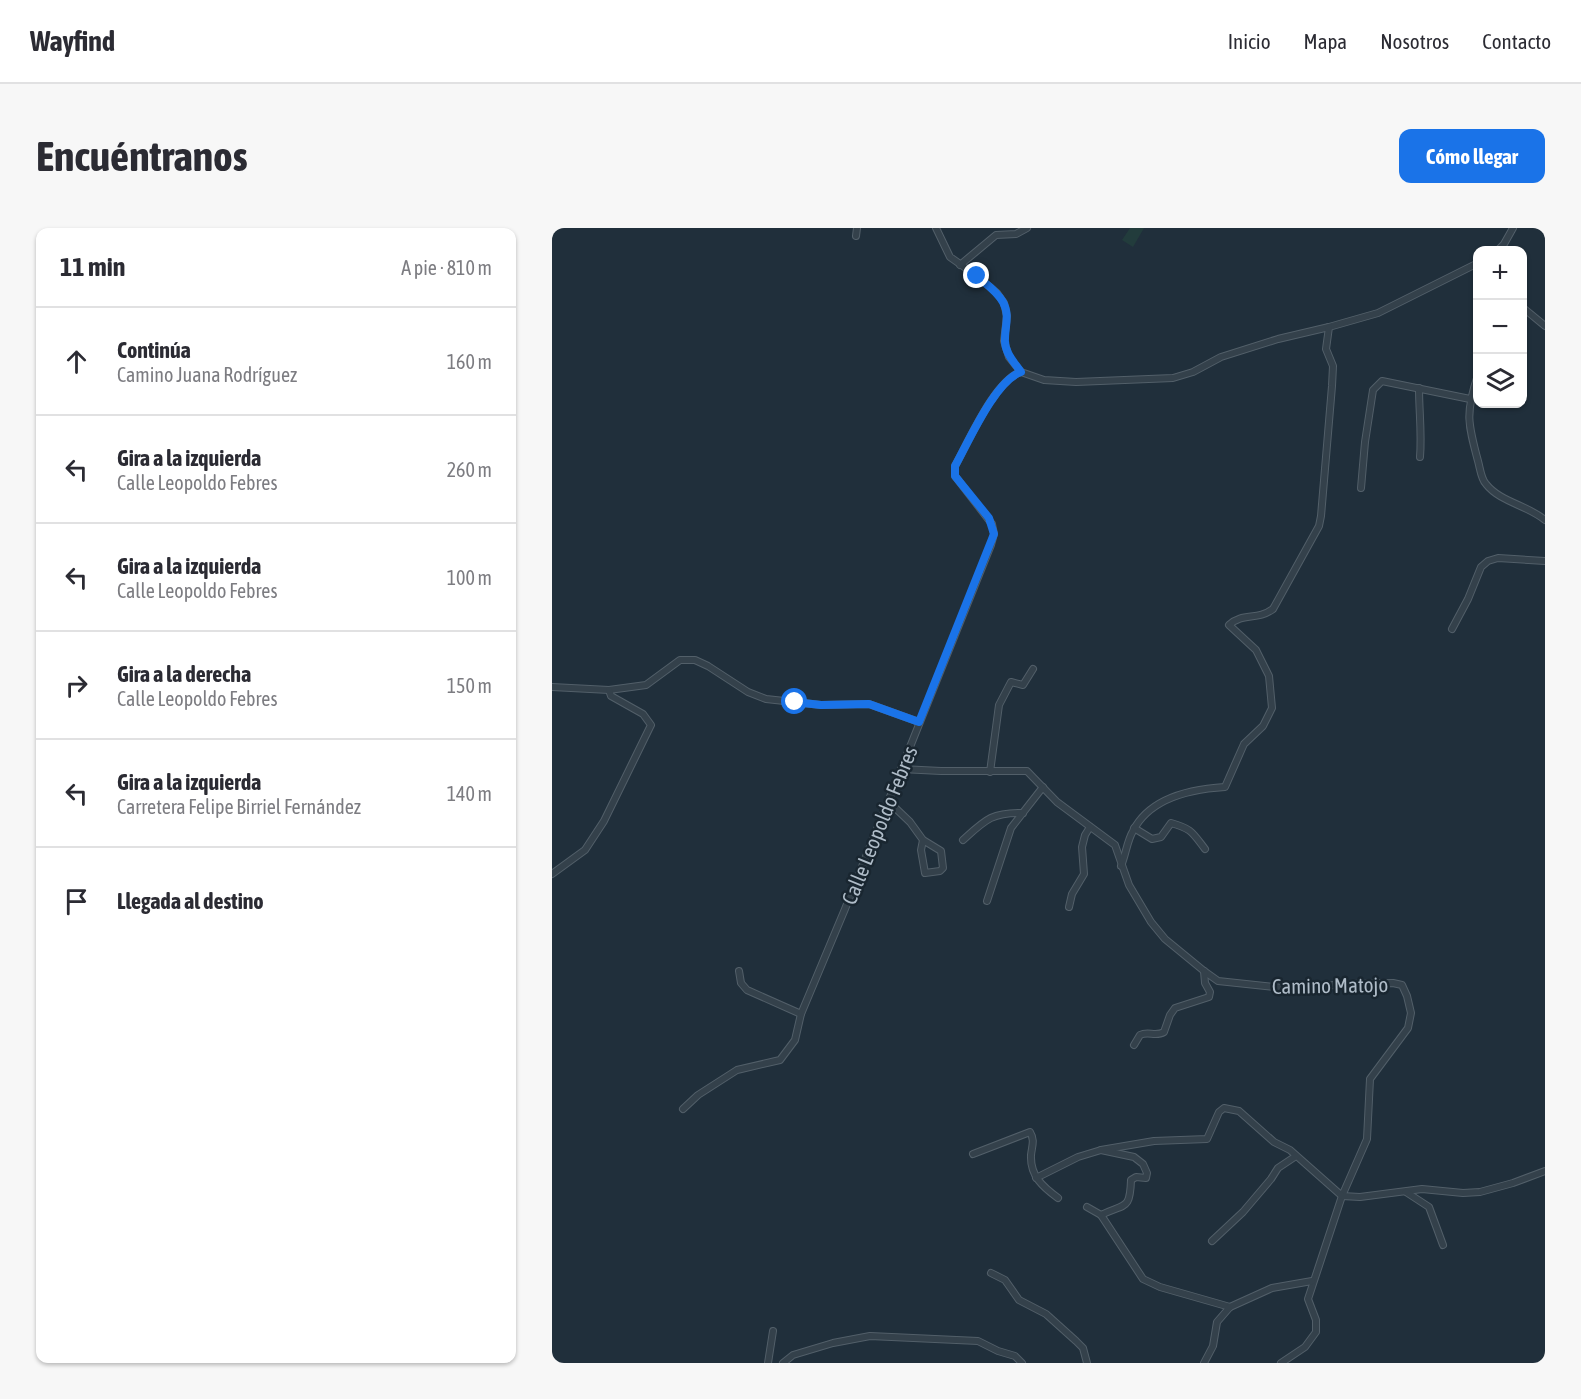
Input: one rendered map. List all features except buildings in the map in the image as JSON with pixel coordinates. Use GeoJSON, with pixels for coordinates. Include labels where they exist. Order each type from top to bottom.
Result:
{"type":"FeatureCollection","features":[{"type":"Feature","properties":{"kind":"street"},"geometry":{"type":"LineString","coordinates":[[856,236],[857,228]]}},
{"type":"Feature","properties":{"kind":"street"},"geometry":{"type":"LineString","coordinates":[[936,228],[950,257],[997,293],[1004,303],[1007,316],[1004,341],[1010,357],[1021,372],[1044,380],[1076,382],[1173,378],[1193,372],[1221,357],[1278,339],[1378,313],[1473,266]]}},
{"type":"Feature","properties":{"kind":"street"},"geometry":{"type":"LineString","coordinates":[[960,264],[996,235],[1016,234],[1027,228]]}},
{"type":"Feature","properties":{"kind":"street"},"geometry":{"type":"LineString","coordinates":[[1502,246],[1513,228]]}},
{"type":"Feature","properties":{"kind":"street"},"geometry":{"type":"LineString","coordinates":[[1527,312],[1545,326]]}},
{"type":"Feature","properties":{"kind":"street"},"geometry":{"type":"LineString","coordinates":[[1121,866],[1134,828],[1150,809],[1173,797],[1197,789],[1225,787],[1244,744],[1263,726],[1270,715],[1272,708],[1269,676],[1256,650],[1229,625],[1236,619],[1265,616],[1273,609],[1319,526],[1323,504],[1332,386],[1332,366],[1326,349],[1329,327]]}},
{"type":"Feature","properties":{"kind":"street","name":"Calle Leopoldo Febres"},"geometry":{"type":"LineString","coordinates":[[683,1109],[698,1095],[737,1070],[780,1060],[795,1040],[801,1014],[994,534],[989,518],[955,476],[955,466],[999,388],[1013,375],[1021,372]]}},
{"type":"Feature","properties":{"kind":"street"},"geometry":{"type":"LineString","coordinates":[[1361,488],[1373,390],[1382,381],[1470,399]]}},
{"type":"Feature","properties":{"kind":"street"},"geometry":{"type":"LineString","coordinates":[[1419,388],[1422,435],[1420,457]]}},
{"type":"Feature","properties":{"kind":"street"},"geometry":{"type":"LineString","coordinates":[[1473,390],[1470,399],[1469,427],[1485,483],[1507,500],[1533,510],[1545,520]]}},
{"type":"Feature","properties":{"kind":"street"},"geometry":{"type":"LineString","coordinates":[[1452,629],[1481,567],[1488,561],[1498,558],[1545,561]]}},
{"type":"Feature","properties":{"kind":"street"},"geometry":{"type":"LineString","coordinates":[[552,687],[609,690],[646,685],[680,660],[695,660],[748,692],[766,699],[821,705],[869,704],[919,722]]}},
{"type":"Feature","properties":{"kind":"street"},"geometry":{"type":"LineString","coordinates":[[990,772],[999,705],[1011,682],[1023,685],[1033,669]]}},
{"type":"Feature","properties":{"kind":"street"},"geometry":{"type":"LineString","coordinates":[[552,874],[585,850],[604,821],[651,725],[643,714],[611,696],[609,690]]}},
{"type":"Feature","properties":{"kind":"street","name":"Camino Matojo"},"geometry":{"type":"LineString","coordinates":[[901,769],[1027,771],[1057,802],[1115,845],[1129,885],[1151,922],[1165,939],[1218,981],[1292,989],[1345,984],[1393,983],[1402,985],[1411,1013],[1408,1028],[1370,1079],[1367,1140],[1342,1196],[1312,1281],[1308,1299],[1316,1320],[1316,1332],[1305,1347],[1281,1363]]}},
{"type":"Feature","properties":{"kind":"street"},"geometry":{"type":"LineString","coordinates":[[987,901],[1011,828],[1042,787]]}},
{"type":"Feature","properties":{"kind":"street"},"geometry":{"type":"LineString","coordinates":[[888,801],[910,822],[923,840],[941,851],[943,868],[940,871],[926,873],[921,850],[923,840]]}},
{"type":"Feature","properties":{"kind":"street"},"geometry":{"type":"LineString","coordinates":[[963,840],[992,816],[1000,813],[1023,813]]}},
{"type":"Feature","properties":{"kind":"street"},"geometry":{"type":"LineString","coordinates":[[1134,828],[1152,839],[1161,837],[1171,823],[1191,829],[1205,849]]}},
{"type":"Feature","properties":{"kind":"street"},"geometry":{"type":"LineString","coordinates":[[1069,907],[1072,894],[1084,874],[1082,847],[1090,827]]}},
{"type":"Feature","properties":{"kind":"street"},"geometry":{"type":"LineString","coordinates":[[739,971],[741,983],[747,990],[801,1014]]}},
{"type":"Feature","properties":{"kind":"street"},"geometry":{"type":"LineString","coordinates":[[1134,1045],[1144,1033],[1159,1035],[1164,1032],[1175,1008],[1209,997],[1210,992],[1205,983],[1204,971]]}},
{"type":"Feature","properties":{"kind":"street"},"geometry":{"type":"LineString","coordinates":[[1036,1178],[1078,1157],[1101,1150],[1154,1141],[1207,1139],[1219,1112],[1224,1108],[1239,1111],[1342,1196],[1360,1197],[1422,1189],[1462,1193],[1480,1192],[1513,1183],[1545,1170]]}},
{"type":"Feature","properties":{"kind":"street"},"geometry":{"type":"LineString","coordinates":[[972,1154],[1030,1132],[1034,1138],[1031,1167],[1036,1178],[1046,1190],[1058,1198]]}},
{"type":"Feature","properties":{"kind":"street"},"geometry":{"type":"LineString","coordinates":[[1101,1150],[1134,1157],[1143,1164],[1147,1173],[1146,1178],[1136,1177],[1131,1180],[1131,1198],[1126,1205],[1101,1215]]}},
{"type":"Feature","properties":{"kind":"street"},"geometry":{"type":"LineString","coordinates":[[1212,1241],[1243,1212],[1278,1168],[1296,1156]]}},
{"type":"Feature","properties":{"kind":"street"},"geometry":{"type":"LineString","coordinates":[[1406,1191],[1430,1207],[1443,1245]]}},
{"type":"Feature","properties":{"kind":"street"},"geometry":{"type":"LineString","coordinates":[[1087,1207],[1101,1215],[1143,1279],[1160,1287],[1230,1307]]}},
{"type":"Feature","properties":{"kind":"street"},"geometry":{"type":"LineString","coordinates":[[992,1273],[1005,1280],[1019,1300],[1046,1314],[1076,1341],[1083,1348],[1087,1363]]}},
{"type":"Feature","properties":{"kind":"street"},"geometry":{"type":"LineString","coordinates":[[1204,1363],[1213,1346],[1217,1322],[1230,1307],[1272,1288],[1312,1281]]}},
{"type":"Feature","properties":{"kind":"street"},"geometry":{"type":"LineString","coordinates":[[768,1363],[773,1331]]}},
{"type":"Feature","properties":{"kind":"street"},"geometry":{"type":"LineString","coordinates":[[783,1363],[793,1355],[833,1343],[870,1336],[978,1341],[1015,1356],[1022,1363]]}},
{"type":"Feature","properties":{"kind":"green space"},"geometry":{"type":"Polygon","coordinates":[[[1130,228],[1144,228],[1133,247],[1122,240],[1130,228]]]}},
{"type":"Feature","properties":{"kind":"route"},"geometry":{"type":"LineString","coordinates":[[795,702],[821,705],[869,704],[919,722],[994,534],[989,518],[955,476],[955,466],[999,388],[1013,375],[1021,372],[1010,357],[1004,341],[1007,316],[1004,303],[997,293],[977,276]]}}]}
